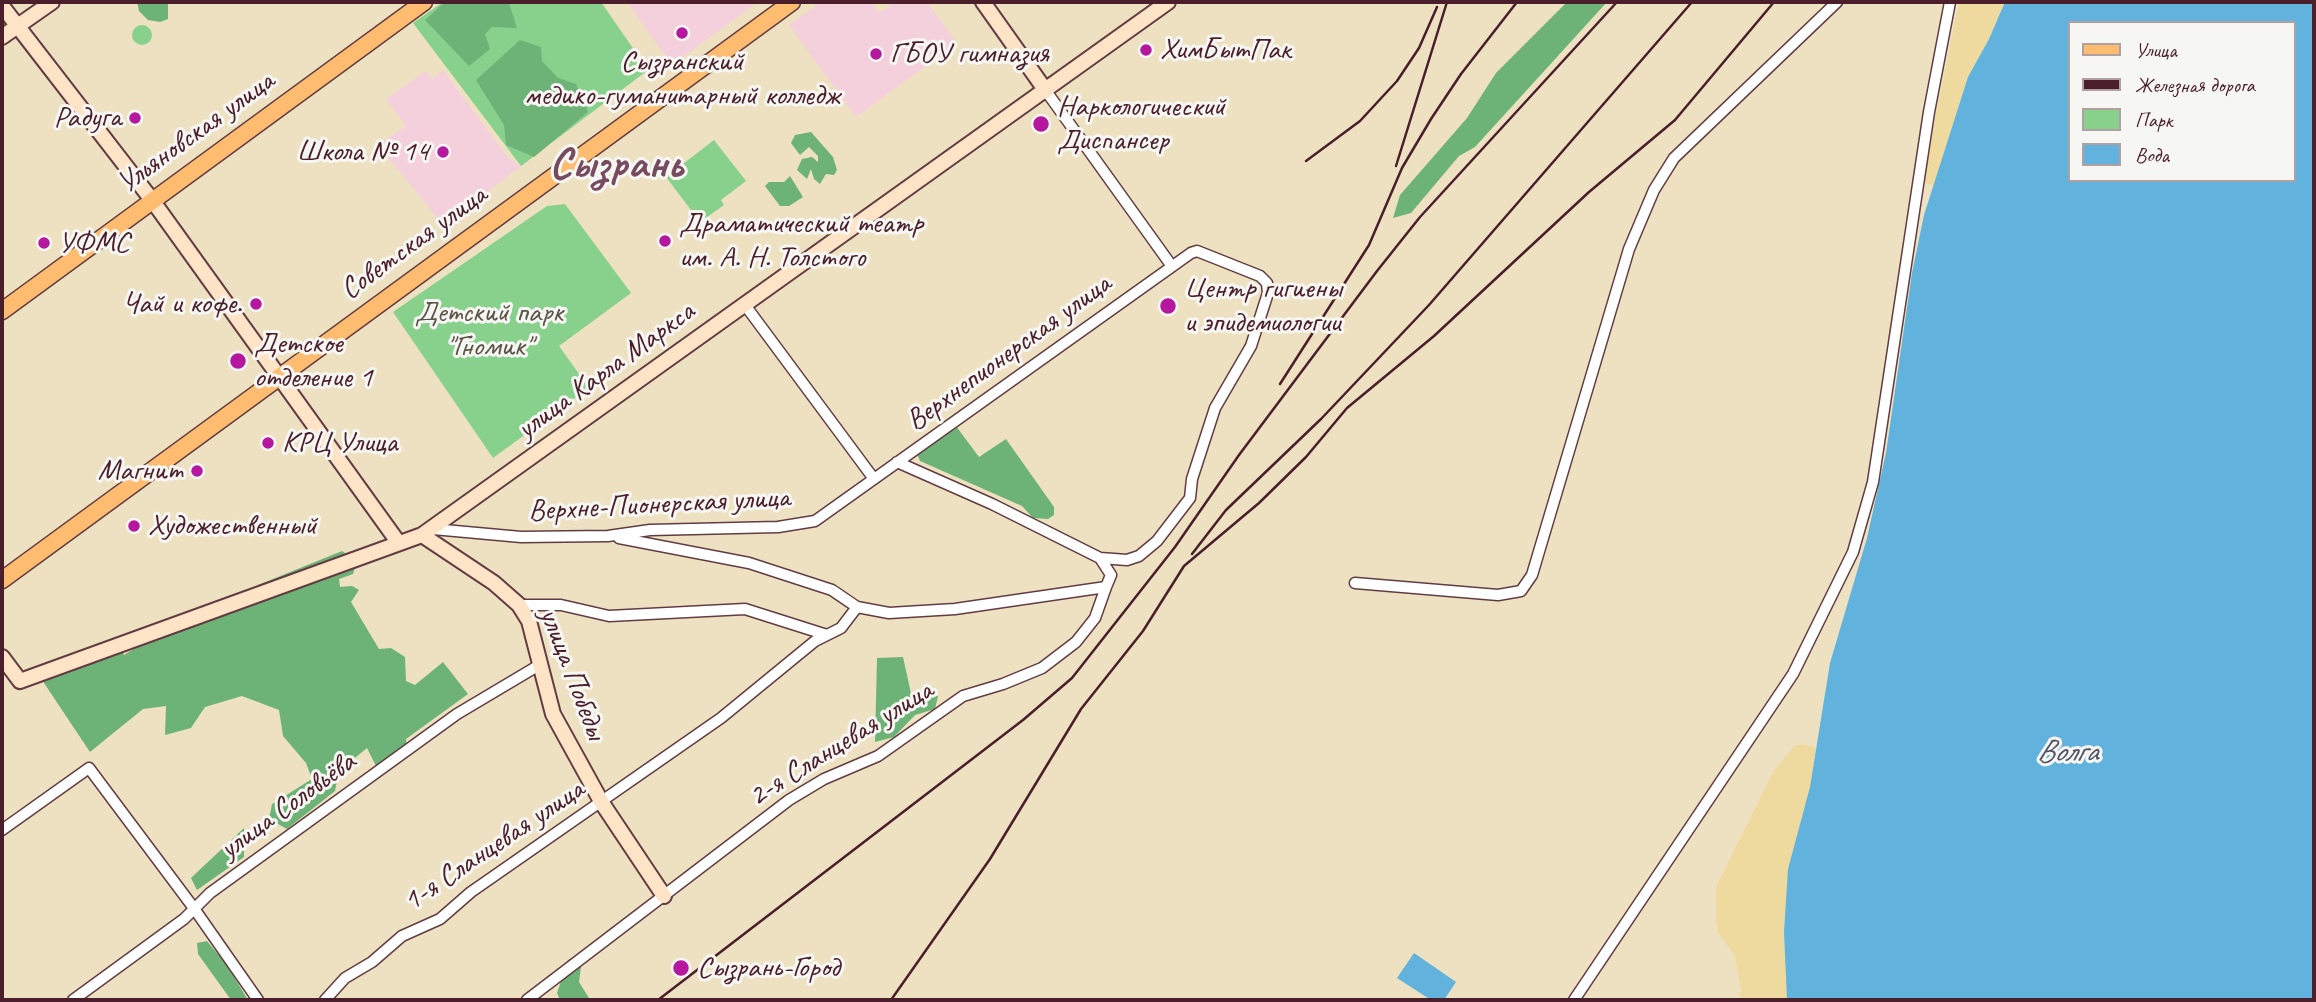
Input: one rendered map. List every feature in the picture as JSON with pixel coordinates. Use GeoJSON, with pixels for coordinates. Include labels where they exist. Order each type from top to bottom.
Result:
{"type":"FeatureCollection","features":[{"type":"Feature","properties":{"kind":"main road","name":"Ульяновская улица"},"geometry":{"type":"LineString","coordinates":[[2,311],[424,2]]}},
{"type":"Feature","properties":{"kind":"main road","name":"Советская улица"},"geometry":{"type":"LineString","coordinates":[[2,580],[792,2]]}},
{"type":"Feature","properties":{"kind":"street"},"geometry":{"type":"LineString","coordinates":[[2,37],[52,2]]}},
{"type":"Feature","properties":{"kind":"street"},"geometry":{"type":"LineString","coordinates":[[983,2],[1171,265]]}},
{"type":"Feature","properties":{"kind":"street","name":"улица Карла Маркса"},"geometry":{"type":"LineString","coordinates":[[2,657],[20,681],[427,532],[867,214],[1046,91],[1168,2]]}},
{"type":"Feature","properties":{"kind":"street"},"geometry":{"type":"LineString","coordinates":[[1355,583],[1498,595],[1521,591],[1532,575],[1629,249],[1654,190],[1674,158],[1837,2]]}},
{"type":"Feature","properties":{"kind":"street"},"geometry":{"type":"LineString","coordinates":[[1574,1000],[1793,674],[1853,552],[1873,482],[1929,112],[1950,2]]}},
{"type":"Feature","properties":{"kind":"street"},"geometry":{"type":"LineString","coordinates":[[2,6],[152,200],[398,542]]}},
{"type":"Feature","properties":{"kind":"street","name":"Верхнепионерская улица"},"geometry":{"type":"LineString","coordinates":[[874,479],[1021,376],[1171,265],[1197,251],[1260,276],[1267,283],[1268,293],[1251,346],[1215,408],[1192,479],[1190,498],[1157,541],[1139,556],[1127,560],[1100,558]]}},
{"type":"Feature","properties":{"kind":"street"},"geometry":{"type":"LineString","coordinates":[[745,304],[874,479]]}},
{"type":"Feature","properties":{"kind":"street"},"geometry":{"type":"LineString","coordinates":[[897,462],[992,504],[1100,558]]}},
{"type":"Feature","properties":{"kind":"street","name":"Верхне-Пионерская улица"},"geometry":{"type":"LineString","coordinates":[[427,532],[521,537],[608,536],[650,530],[779,527],[815,521],[874,479]]}},
{"type":"Feature","properties":{"kind":"street","name":"улица Победы"},"geometry":{"type":"LineString","coordinates":[[427,532],[519,605],[529,621],[553,714],[603,803],[664,896]]}},
{"type":"Feature","properties":{"kind":"street"},"geometry":{"type":"LineString","coordinates":[[608,536],[749,563],[832,590],[857,607],[890,613],[942,610],[1106,587]]}},
{"type":"Feature","properties":{"kind":"street","name":"2-я Сланцевая улица"},"geometry":{"type":"LineString","coordinates":[[527,1000],[801,793],[824,779],[878,756],[963,696],[1042,668],[1076,642],[1095,618],[1111,575],[1100,558]]}},
{"type":"Feature","properties":{"kind":"street"},"geometry":{"type":"LineString","coordinates":[[519,605],[561,605],[609,615],[745,609],[827,635]]}},
{"type":"Feature","properties":{"kind":"street","name":"1-я Сланцевая улица"},"geometry":{"type":"LineString","coordinates":[[326,1000],[345,978],[372,962],[402,936],[440,919],[471,892],[603,803],[827,635],[841,628],[857,607]]}},
{"type":"Feature","properties":{"kind":"street","name":"улица Соловьёва"},"geometry":{"type":"LineString","coordinates":[[73,1000],[184,919],[193,907],[457,714],[541,664]]}},
{"type":"Feature","properties":{"kind":"street"},"geometry":{"type":"LineString","coordinates":[[2,830],[89,768],[193,907],[258,1000]]}},
{"type":"Feature","properties":{"kind":"shaded area","name":"Сызранский медико-гуманитарный колледж"},"geometry":{"type":"Polygon","coordinates":[[[627,2],[758,2],[672,65],[627,2]]]}},
{"type":"Feature","properties":{"kind":"shaded area","name":"ГБОУ гимназия"},"geometry":{"type":"Polygon","coordinates":[[[821,2],[871,2],[879,13],[895,2],[927,2],[957,43],[856,117],[789,25],[821,2]]]}},
{"type":"Feature","properties":{"kind":"shaded area","name":"Школа № 14"},"geometry":{"type":"Polygon","coordinates":[[[443,70],[508,158],[521,166],[444,226],[378,145],[406,126],[386,99],[426,71],[432,79],[443,70]]]}},
{"type":"Feature","properties":{"kind":"green space"},"geometry":{"type":"Polygon","coordinates":[[[137,2],[168,2],[168,19],[160,22],[148,20],[139,11],[137,2]]]}},
{"type":"Feature","properties":{"kind":"green space"},"geometry":{"type":"Polygon","coordinates":[[[443,2],[601,2],[648,70],[521,166],[413,23],[443,2]]]}},
{"type":"Feature","properties":{"kind":"green space"},"geometry":{"type":"Polygon","coordinates":[[[445,2],[509,3],[517,28],[492,27],[485,34],[490,49],[469,66],[425,20],[445,2]]]}},
{"type":"Feature","properties":{"kind":"green space"},"geometry":{"type":"Polygon","coordinates":[[[1567,2],[1607,2],[1475,147],[1459,156],[1411,213],[1393,218],[1400,195],[1467,118],[1496,73],[1567,2]]]}},
{"type":"Feature","properties":{"kind":"green space"},"geometry":{"type":"Polygon","coordinates":[[[142,25],[149,28],[152,35],[149,42],[142,45],[135,42],[132,35],[135,28],[142,25]]]}},
{"type":"Feature","properties":{"kind":"green space"},"geometry":{"type":"Polygon","coordinates":[[[520,40],[541,47],[542,61],[558,78],[576,84],[588,112],[534,157],[506,145],[504,125],[476,80],[520,40]]]}},
{"type":"Feature","properties":{"kind":"green space"},"geometry":{"type":"Polygon","coordinates":[[[811,132],[833,157],[837,170],[834,175],[826,174],[820,184],[814,179],[811,169],[807,179],[797,170],[802,159],[812,157],[818,162],[818,156],[809,147],[800,155],[791,143],[795,135],[811,132]]]}},
{"type":"Feature","properties":{"kind":"green space"},"geometry":{"type":"Polygon","coordinates":[[[714,140],[746,181],[721,200],[724,205],[700,222],[666,177],[714,140]]]}},
{"type":"Feature","properties":{"kind":"green space"},"geometry":{"type":"Polygon","coordinates":[[[790,176],[803,197],[789,206],[780,206],[765,186],[769,182],[784,182],[790,176]]]}},
{"type":"Feature","properties":{"kind":"green space","name":"Детский парк \"Гномик\""},"geometry":{"type":"Polygon","coordinates":[[[565,204],[631,293],[559,346],[589,388],[493,458],[393,312],[547,206],[565,204]]]}},
{"type":"Feature","properties":{"kind":"green space"},"geometry":{"type":"Polygon","coordinates":[[[956,426],[979,457],[1006,439],[1054,507],[1054,515],[1048,519],[1033,518],[1022,506],[920,461],[917,454],[956,426]]]}},
{"type":"Feature","properties":{"kind":"green space"},"geometry":{"type":"Polygon","coordinates":[[[342,551],[357,562],[353,574],[339,579],[340,587],[352,586],[359,590],[351,602],[379,649],[391,648],[405,657],[406,681],[415,685],[443,662],[468,694],[406,739],[407,750],[377,768],[367,748],[339,771],[335,791],[287,829],[269,819],[272,804],[312,779],[306,763],[283,736],[279,710],[242,696],[205,707],[191,728],[165,735],[166,706],[143,709],[90,752],[44,683],[44,673],[120,644],[124,655],[137,647],[135,635],[181,614],[193,617],[256,590],[258,585],[342,551]]]}},
{"type":"Feature","properties":{"kind":"green space"},"geometry":{"type":"Polygon","coordinates":[[[903,657],[912,698],[938,696],[935,709],[915,715],[894,737],[875,742],[877,658],[903,657]]]}},
{"type":"Feature","properties":{"kind":"green space"},"geometry":{"type":"Polygon","coordinates":[[[244,828],[244,857],[197,890],[191,878],[244,828]]]}},
{"type":"Feature","properties":{"kind":"green space"},"geometry":{"type":"Polygon","coordinates":[[[207,941],[227,965],[248,1000],[231,1000],[198,954],[197,943],[207,941]]]}},
{"type":"Feature","properties":{"kind":"green space"},"geometry":{"type":"Polygon","coordinates":[[[583,952],[579,982],[589,998],[560,1000],[557,993],[568,960],[583,952]]]}},
{"type":"Feature","properties":{"kind":"sand"},"geometry":{"type":"Polygon","coordinates":[[[1959,2],[2005,2],[1968,77],[1934,185],[1927,184],[1923,179],[1959,2]]]}},
{"type":"Feature","properties":{"kind":"sand"},"geometry":{"type":"Polygon","coordinates":[[[1803,744],[1816,748],[1810,787],[1788,869],[1787,1000],[1739,1000],[1741,990],[1735,956],[1719,934],[1716,922],[1716,887],[1774,770],[1795,746],[1803,744]]]}},
{"type":"Feature","properties":{"kind":"water","name":"Волга"},"geometry":{"type":"Polygon","coordinates":[[[2005,2],[2314,2],[2314,1000],[1787,1000],[1784,932],[1788,869],[1810,787],[1830,663],[1867,538],[1886,453],[1912,273],[1924,215],[1968,77],[2005,2]]]}},
{"type":"Feature","properties":{"kind":"water"},"geometry":{"type":"Polygon","coordinates":[[[1414,953],[1456,982],[1444,1000],[1431,1000],[1397,978],[1414,953]]]}},
{"type":"Feature","properties":{"kind":"railway"},"geometry":{"type":"LineString","coordinates":[[1396,166],[1447,2]]}},
{"type":"Feature","properties":{"kind":"railway"},"geometry":{"type":"LineString","coordinates":[[1280,384],[1369,245],[1402,168],[1431,119],[1461,74],[1517,2]]}},
{"type":"Feature","properties":{"kind":"railway"},"geometry":{"type":"LineString","coordinates":[[658,1000],[1023,720],[1072,678],[1175,547],[1239,455],[1420,217],[1617,2]]}},
{"type":"Feature","properties":{"kind":"railway"},"geometry":{"type":"LineString","coordinates":[[1192,554],[1226,510],[1321,419],[1429,305],[1692,2]]}},
{"type":"Feature","properties":{"kind":"railway"},"geometry":{"type":"LineString","coordinates":[[891,1000],[990,859],[1081,709],[1143,631],[1184,566],[1259,503],[1306,457],[1347,408],[1434,336],[1589,192],[1675,120],[1774,2]]}},
{"type":"Feature","properties":{"kind":"railway"},"geometry":{"type":"LineString","coordinates":[[1306,161],[1360,121],[1397,81],[1419,48],[1437,7]]}},
{"type":"Feature","properties":{"kind":"place","name":"Сызранский медико-гуманитарный колледж"},"geometry":{"type":"Point","coordinates":[682,33]}},
{"type":"Feature","properties":{"kind":"place","name":"ХимБытПак"},"geometry":{"type":"Point","coordinates":[1146,50]}},
{"type":"Feature","properties":{"kind":"place","name":"ГБОУ гимназия"},"geometry":{"type":"Point","coordinates":[876,54]}},
{"type":"Feature","properties":{"kind":"place","name":"Радуга"},"geometry":{"type":"Point","coordinates":[135,118]}},
{"type":"Feature","properties":{"kind":"place","name":"Наркологический Диспансер"},"geometry":{"type":"Point","coordinates":[1041,124]}},
{"type":"Feature","properties":{"kind":"place","name":"Школа № 14"},"geometry":{"type":"Point","coordinates":[443,152]}},
{"type":"Feature","properties":{"kind":"place","name":"Драматический театр им. А. Н. Толстого"},"geometry":{"type":"Point","coordinates":[665,241]}},
{"type":"Feature","properties":{"kind":"place","name":"УФМС"},"geometry":{"type":"Point","coordinates":[44,243]}},
{"type":"Feature","properties":{"kind":"place","name":"Чай и кофе."},"geometry":{"type":"Point","coordinates":[256,304]}},
{"type":"Feature","properties":{"kind":"place","name":"Центр гигиены и эпидемиологии"},"geometry":{"type":"Point","coordinates":[1168,306]}},
{"type":"Feature","properties":{"kind":"place","name":"Детское отделение 1"},"geometry":{"type":"Point","coordinates":[238,361]}},
{"type":"Feature","properties":{"kind":"place","name":"КРЦ Улица"},"geometry":{"type":"Point","coordinates":[268,443]}},
{"type":"Feature","properties":{"kind":"place","name":"Магнит"},"geometry":{"type":"Point","coordinates":[197,471]}},
{"type":"Feature","properties":{"kind":"place","name":"Художественный"},"geometry":{"type":"Point","coordinates":[134,526]}},
{"type":"Feature","properties":{"kind":"place","name":"Сызрань-Город"},"geometry":{"type":"Point","coordinates":[681,968]}},
{"type":"Feature","properties":{"kind":"district","name":"Сызрань"},"geometry":{"type":"Point","coordinates":[616,165]}}]}
